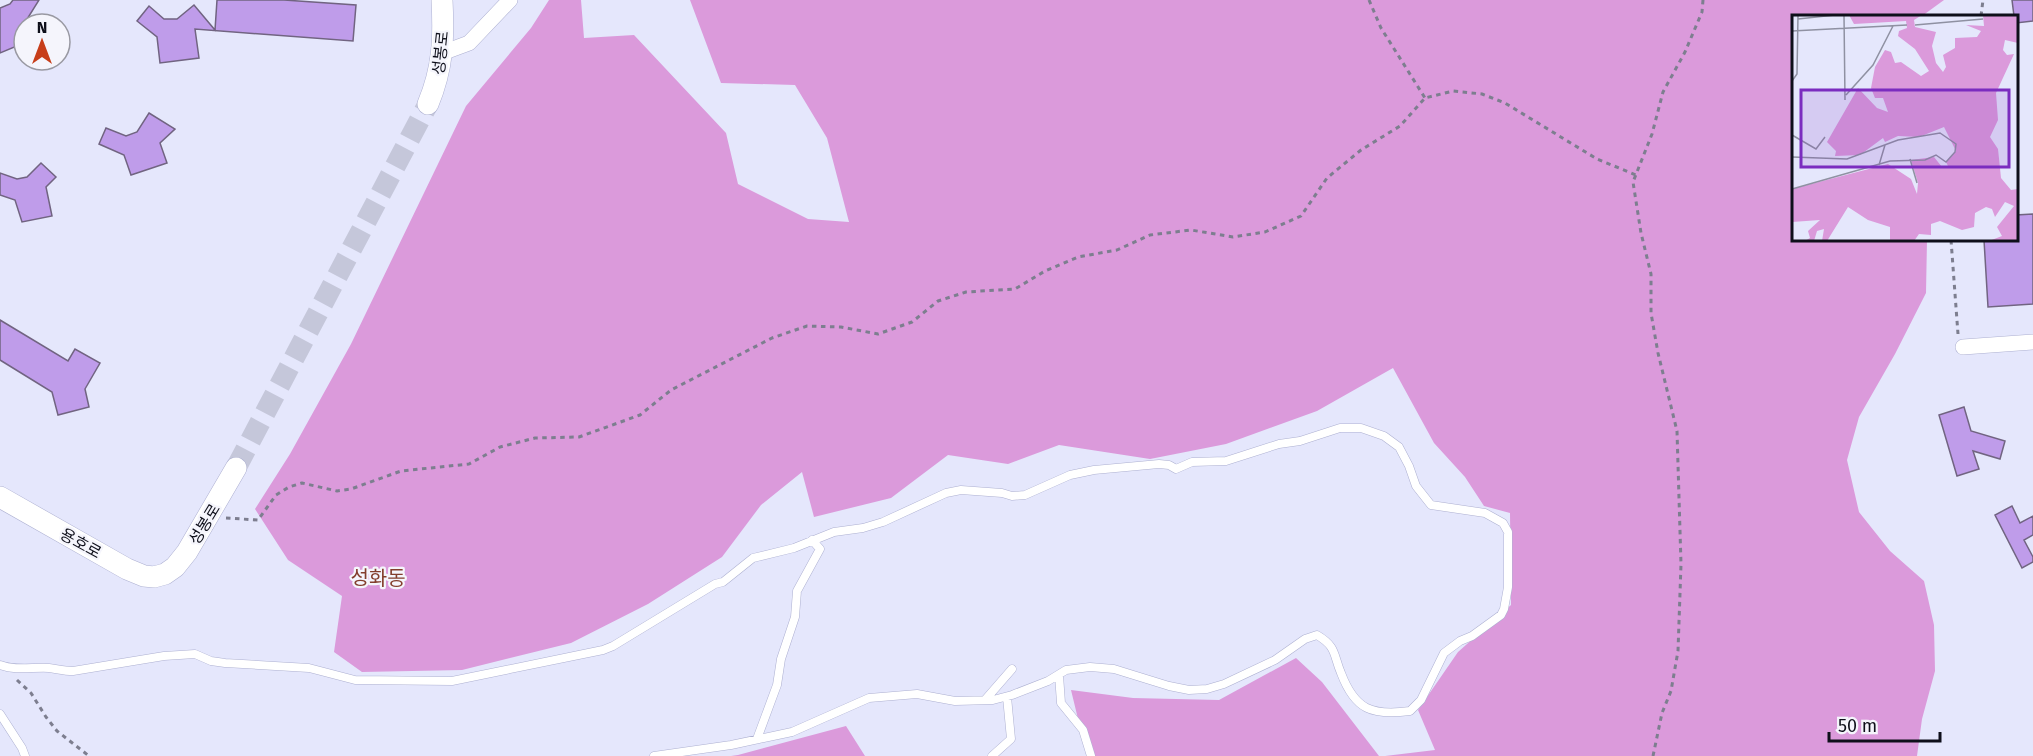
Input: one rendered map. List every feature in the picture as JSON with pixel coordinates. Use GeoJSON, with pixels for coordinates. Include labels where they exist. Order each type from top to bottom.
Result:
{"type":"FeatureCollection","features":[{"type":"Feature","properties":{"kind":"street","name":"성봉로"},"geometry":{"type":"LineString","coordinates":[[428,104],[436,85],[442,53],[442,0]]}},
{"type":"Feature","properties":{"kind":"street"},"geometry":{"type":"LineString","coordinates":[[442,53],[468,43],[510,0]]}},
{"type":"Feature","properties":{"kind":"street"},"geometry":{"type":"LineString","coordinates":[[1963,347],[2033,342]]}},
{"type":"Feature","properties":{"kind":"street","name":"성봉로"},"geometry":{"type":"LineString","coordinates":[[165,574],[175,567],[187,552],[236,468]]}},
{"type":"Feature","properties":{"kind":"street","name":"용호로"},"geometry":{"type":"LineString","coordinates":[[0,497],[127,569],[144,576],[154,577],[165,574]]}},
{"type":"Feature","properties":{"kind":"lane"},"geometry":{"type":"LineString","coordinates":[[3,666],[73,670],[164,656],[195,654],[211,661],[225,663],[309,668],[355,680],[452,681],[603,650],[715,584],[723,582],[753,558],[794,548],[834,532],[863,528],[883,522],[946,493],[961,490],[1002,493],[1012,496],[1025,495],[1078,474],[1142,465],[1169,465],[1176,469],[1192,462],[1227,461],[1340,428],[1361,428],[1384,436],[1399,447],[1416,486],[1431,505],[1485,513],[1503,523],[1508,532],[1508,587],[1501,615],[1472,636],[1444,652],[1421,700],[1410,711],[1382,712],[1361,707],[1341,674],[1334,649],[1317,635],[1305,639],[1275,660],[1208,689],[1189,690],[1114,669],[1090,667],[1066,670],[1048,681],[1007,697],[955,701],[917,694],[869,698],[792,732],[731,745],[654,756]]}},
{"type":"Feature","properties":{"kind":"lane"},"geometry":{"type":"LineString","coordinates":[[757,739],[777,684],[781,659],[795,617],[797,591],[820,549],[812,540]]}},
{"type":"Feature","properties":{"kind":"lane"},"geometry":{"type":"LineString","coordinates":[[985,700],[1012,669]]}},
{"type":"Feature","properties":{"kind":"lane"},"geometry":{"type":"LineString","coordinates":[[1059,675],[1061,703],[1083,730],[1091,756]]}},
{"type":"Feature","properties":{"kind":"lane"},"geometry":{"type":"LineString","coordinates":[[992,756],[1011,739],[1007,697]]}},
{"type":"Feature","properties":{"kind":"lane"},"geometry":{"type":"LineString","coordinates":[[0,714],[25,756]]}},
{"type":"Feature","properties":{"kind":"path"},"geometry":{"type":"LineString","coordinates":[[1369,0],[1381,28],[1425,98]]}},
{"type":"Feature","properties":{"kind":"path"},"geometry":{"type":"LineString","coordinates":[[1653,756],[1662,713],[1671,691],[1678,651],[1680,564],[1677,431],[1658,353],[1651,313],[1651,274],[1641,233],[1633,182],[1652,134],[1663,92],[1685,52],[1702,12],[1703,0]]}},
{"type":"Feature","properties":{"kind":"path"},"geometry":{"type":"LineString","coordinates":[[1981,15],[1983,0]]}},
{"type":"Feature","properties":{"kind":"path"},"geometry":{"type":"LineString","coordinates":[[205,521],[228,518],[258,520],[276,495],[289,487],[302,483],[337,491],[351,489],[401,471],[469,464],[500,447],[536,438],[579,437],[640,415],[671,390],[772,338],[807,326],[841,327],[878,334],[912,322],[938,301],[966,292],[1015,289],[1044,271],[1078,257],[1117,250],[1150,235],[1191,230],[1233,237],[1265,232],[1300,216],[1327,178],[1360,150],[1400,126],[1425,98],[1453,91],[1482,94],[1505,103],[1597,159],[1636,175]]}},
{"type":"Feature","properties":{"kind":"path"},"geometry":{"type":"LineString","coordinates":[[1951,242],[1959,346],[1963,347]]}},
{"type":"Feature","properties":{"kind":"path"},"geometry":{"type":"LineString","coordinates":[[3,666],[31,693],[57,731],[89,756]]}},
{"type":"Feature","properties":{"kind":"shaded area"},"geometry":{"type":"Polygon","coordinates":[[[549,0],[581,0],[584,38],[634,35],[726,133],[738,184],[808,219],[849,222],[827,138],[795,85],[721,83],[690,0],[1944,0],[1923,15],[1792,15],[1792,242],[1927,242],[1926,293],[1859,417],[1847,460],[1859,512],[1890,551],[1924,581],[1934,625],[1935,671],[1922,719],[1917,756],[1385,756],[1435,750],[1418,710],[1458,652],[1511,605],[1510,513],[1484,506],[1465,477],[1434,443],[1393,368],[1317,411],[1226,444],[1150,459],[1059,445],[1008,464],[948,455],[891,498],[814,517],[802,472],[761,505],[722,557],[648,604],[571,643],[462,670],[362,672],[334,652],[342,596],[288,560],[255,509],[290,454],[351,344],[466,106],[531,28],[549,0]]]}},
{"type":"Feature","properties":{"kind":"shaded area"},"geometry":{"type":"Polygon","coordinates":[[[1296,658],[1322,682],[1379,756],[1087,756],[1071,690],[1133,698],[1219,700],[1296,658]]]}},
{"type":"Feature","properties":{"kind":"shaded area"},"geometry":{"type":"Polygon","coordinates":[[[846,726],[865,756],[731,756],[738,755],[846,726]]]}},
{"type":"Feature","properties":{"kind":"building"},"geometry":{"type":"Polygon","coordinates":[[[13,0],[39,0],[32,12],[12,12],[12,48],[0,53],[0,8],[10,4],[13,0]]]}},
{"type":"Feature","properties":{"kind":"building"},"geometry":{"type":"Polygon","coordinates":[[[217,0],[284,0],[356,5],[353,41],[195,29],[199,58],[160,63],[157,37],[137,21],[149,6],[164,19],[177,19],[194,5],[215,30],[217,0]]]}},
{"type":"Feature","properties":{"kind":"building"},"geometry":{"type":"Polygon","coordinates":[[[2012,0],[2033,0],[2033,21],[2018,23],[2018,15],[2014,15],[2012,0]]]}},
{"type":"Feature","properties":{"kind":"building"},"geometry":{"type":"Polygon","coordinates":[[[149,113],[175,129],[160,143],[167,163],[131,175],[124,155],[99,144],[106,128],[126,136],[137,132],[149,113]]]}},
{"type":"Feature","properties":{"kind":"building"},"geometry":{"type":"Polygon","coordinates":[[[41,163],[56,177],[46,187],[52,216],[22,222],[15,200],[0,195],[0,173],[17,179],[27,177],[41,163]]]}},
{"type":"Feature","properties":{"kind":"building"},"geometry":{"type":"Polygon","coordinates":[[[2033,214],[2033,304],[1988,307],[1984,242],[2018,242],[2018,215],[2033,214]]]}},
{"type":"Feature","properties":{"kind":"building"},"geometry":{"type":"Polygon","coordinates":[[[0,320],[68,361],[75,349],[100,363],[85,389],[89,407],[58,415],[52,392],[0,360],[0,320]]]}},
{"type":"Feature","properties":{"kind":"building"},"geometry":{"type":"Polygon","coordinates":[[[1964,407],[1971,431],[2005,441],[2000,459],[1973,451],[1979,469],[1957,476],[1939,415],[1964,407]]]}},
{"type":"Feature","properties":{"kind":"building"},"geometry":{"type":"Polygon","coordinates":[[[2012,506],[2020,523],[2033,516],[2033,535],[2024,540],[2033,557],[2033,562],[2022,568],[1995,515],[2012,506]]]}},
{"type":"Feature","properties":{"kind":"tunnel"},"geometry":{"type":"LineString","coordinates":[[236,468],[428,104]]}},
{"type":"Feature","properties":{"kind":"district","name":"성화동"},"geometry":{"type":"Point","coordinates":[378,578]}}]}
